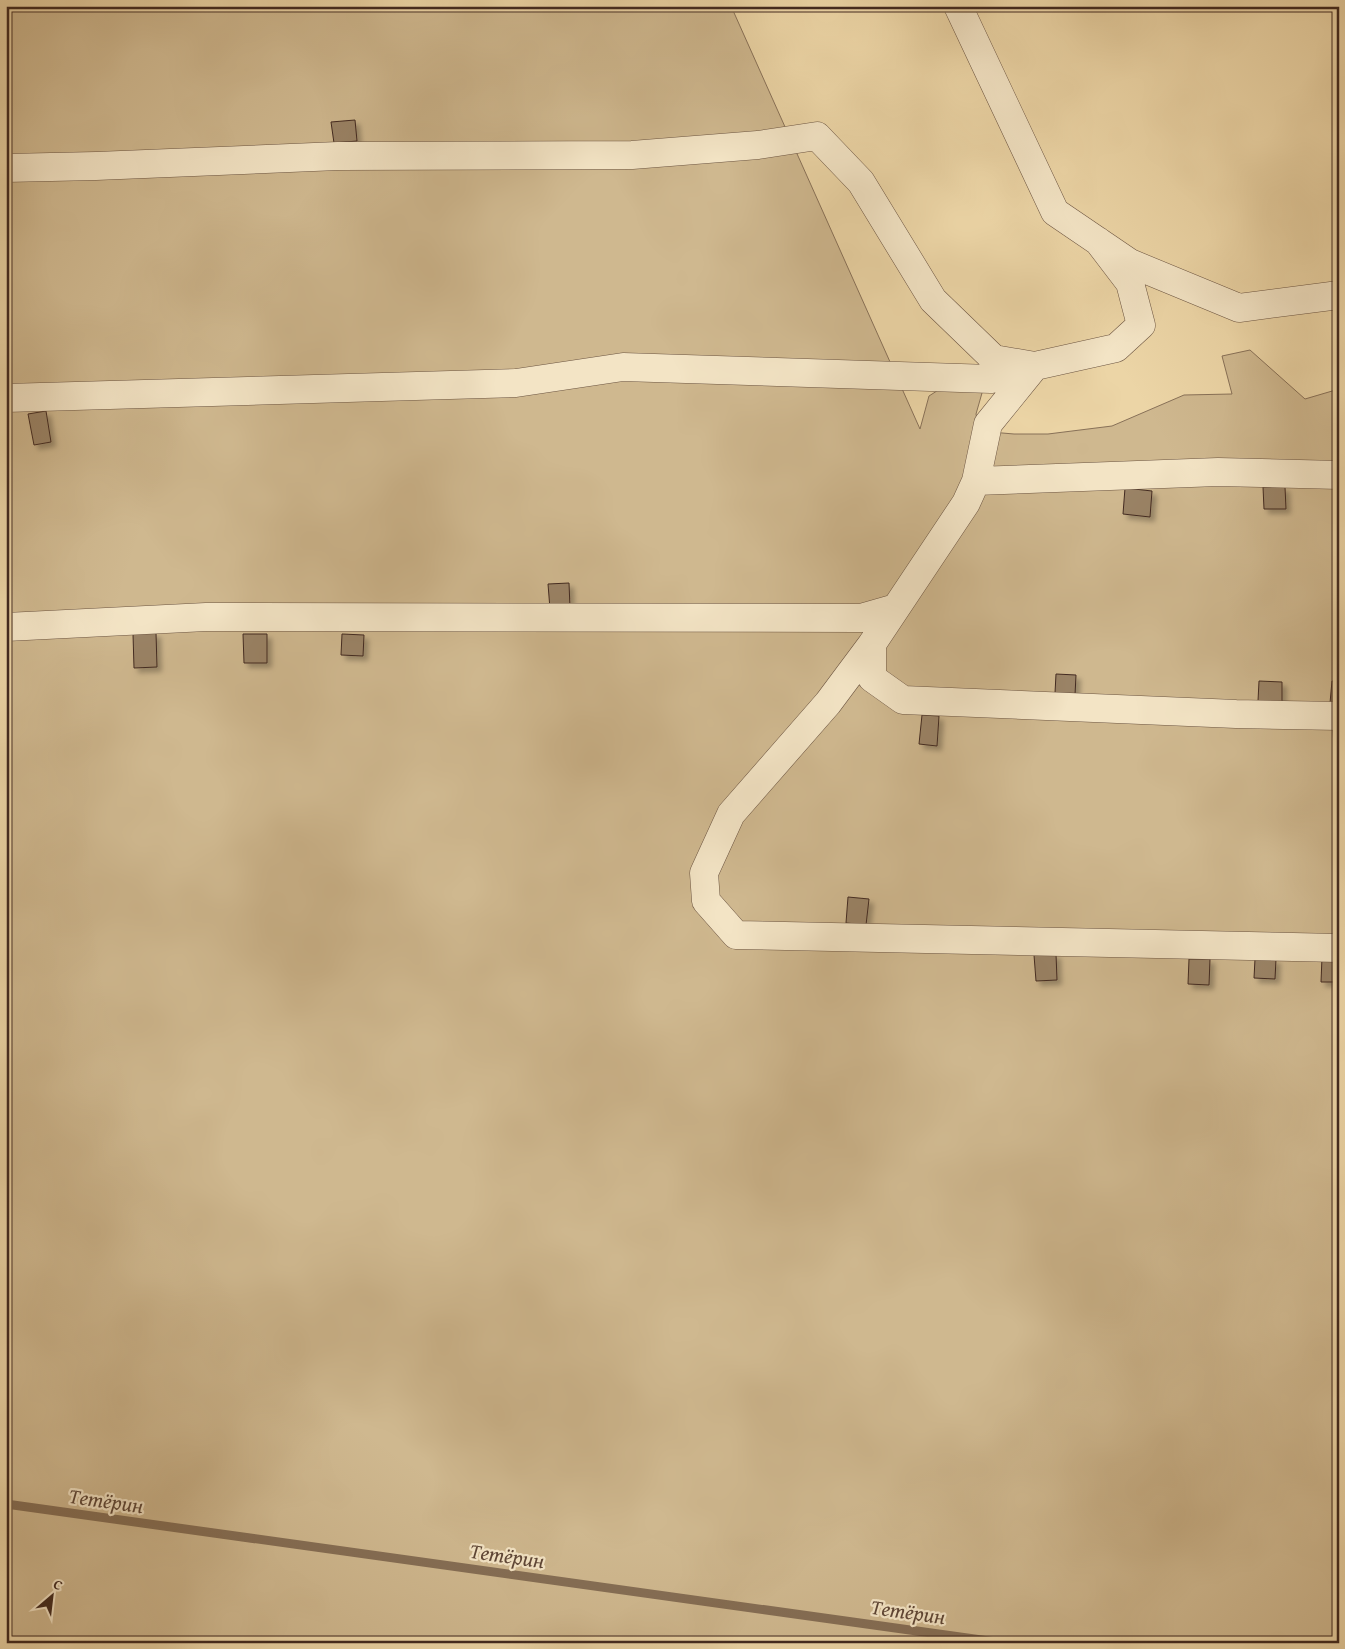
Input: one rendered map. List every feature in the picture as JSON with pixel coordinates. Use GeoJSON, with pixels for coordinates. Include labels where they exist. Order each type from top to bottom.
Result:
{"type":"FeatureCollection","features":[{"type":"Feature","properties":{"kind":"street"},"geometry":{"type":"LineString","coordinates":[[958,6],[1055,212],[1130,263],[1239,308],[1339,295]]}},
{"type":"Feature","properties":{"kind":"street"},"geometry":{"type":"LineString","coordinates":[[6,168],[338,156],[632,155],[758,145],[817,136],[861,182],[933,300],[994,359],[1035,366]]}},
{"type":"Feature","properties":{"kind":"street"},"geometry":{"type":"LineString","coordinates":[[6,398],[516,383],[623,367],[991,379],[1035,366],[1116,348],[1140,324],[1130,283],[1098,241]]}},
{"type":"Feature","properties":{"kind":"street"},"geometry":{"type":"LineString","coordinates":[[1035,366],[988,424],[976,482],[966,503],[872,644],[828,703],[731,814],[704,873],[706,901],[736,935],[1339,948]]}},
{"type":"Feature","properties":{"kind":"street"},"geometry":{"type":"LineString","coordinates":[[976,482],[1218,472],[1339,476]]}},
{"type":"Feature","properties":{"kind":"street"},"geometry":{"type":"LineString","coordinates":[[6,627],[206,617],[861,618],[896,608]]}},
{"type":"Feature","properties":{"kind":"street"},"geometry":{"type":"LineString","coordinates":[[872,644],[872,678],[903,700],[1236,714],[1339,716]]}},
{"type":"Feature","properties":{"kind":"shaded area"},"geometry":{"type":"Polygon","coordinates":[[[6,6],[731,6],[920,429],[929,396],[957,378],[984,386],[976,414],[979,431],[1048,434],[1112,426],[1184,395],[1232,394],[1222,356],[1250,350],[1305,399],[1339,389],[1339,1643],[6,1643],[6,6]]]}},
{"type":"Feature","properties":{"kind":"building"},"geometry":{"type":"Polygon","coordinates":[[[355,120],[357,141],[334,143],[331,122],[355,120]]]}},
{"type":"Feature","properties":{"kind":"building"},"geometry":{"type":"Polygon","coordinates":[[[46,411],[51,442],[34,445],[28,414],[46,411]]]}},
{"type":"Feature","properties":{"kind":"building"},"geometry":{"type":"Polygon","coordinates":[[[1263,487],[1285,487],[1286,509],[1264,509],[1263,487]]]}},
{"type":"Feature","properties":{"kind":"building"},"geometry":{"type":"Polygon","coordinates":[[[1125,488],[1152,491],[1150,517],[1123,514],[1125,488]]]}},
{"type":"Feature","properties":{"kind":"building"},"geometry":{"type":"Polygon","coordinates":[[[569,583],[570,608],[550,609],[548,584],[569,583]]]}},
{"type":"Feature","properties":{"kind":"building"},"geometry":{"type":"Polygon","coordinates":[[[156,633],[157,667],[134,668],[133,634],[156,633]]]}},
{"type":"Feature","properties":{"kind":"building"},"geometry":{"type":"Polygon","coordinates":[[[243,634],[267,634],[267,663],[244,663],[243,634]]]}},
{"type":"Feature","properties":{"kind":"building"},"geometry":{"type":"Polygon","coordinates":[[[342,634],[364,635],[363,656],[341,655],[342,634]]]}},
{"type":"Feature","properties":{"kind":"building"},"geometry":{"type":"Polygon","coordinates":[[[1056,674],[1076,675],[1075,695],[1055,693],[1056,674]]]}},
{"type":"Feature","properties":{"kind":"building"},"geometry":{"type":"Polygon","coordinates":[[[1259,681],[1282,682],[1282,702],[1258,701],[1259,681]]]}},
{"type":"Feature","properties":{"kind":"building"},"geometry":{"type":"Polygon","coordinates":[[[1332,681],[1339,682],[1339,703],[1330,703],[1332,681]]]}},
{"type":"Feature","properties":{"kind":"building"},"geometry":{"type":"Polygon","coordinates":[[[922,715],[939,716],[937,746],[919,744],[922,715]]]}},
{"type":"Feature","properties":{"kind":"building"},"geometry":{"type":"Polygon","coordinates":[[[1333,729],[1339,729],[1339,748],[1334,748],[1333,729]]]}},
{"type":"Feature","properties":{"kind":"building"},"geometry":{"type":"Polygon","coordinates":[[[848,897],[869,899],[866,925],[846,923],[848,897]]]}},
{"type":"Feature","properties":{"kind":"building"},"geometry":{"type":"Polygon","coordinates":[[[1056,954],[1057,980],[1036,981],[1034,955],[1056,954]]]}},
{"type":"Feature","properties":{"kind":"building"},"geometry":{"type":"Polygon","coordinates":[[[1322,957],[1339,957],[1339,982],[1321,982],[1322,957]]]}},
{"type":"Feature","properties":{"kind":"building"},"geometry":{"type":"Polygon","coordinates":[[[1189,959],[1210,959],[1209,985],[1188,984],[1189,959]]]}},
{"type":"Feature","properties":{"kind":"building"},"geometry":{"type":"Polygon","coordinates":[[[1255,959],[1276,959],[1275,979],[1254,978],[1255,959]]]}},
{"type":"Feature","properties":{"kind":"waterway","name":"Тетёрин"},"geometry":{"type":"LineString","coordinates":[[6,1504],[1003,1643]]}}]}
